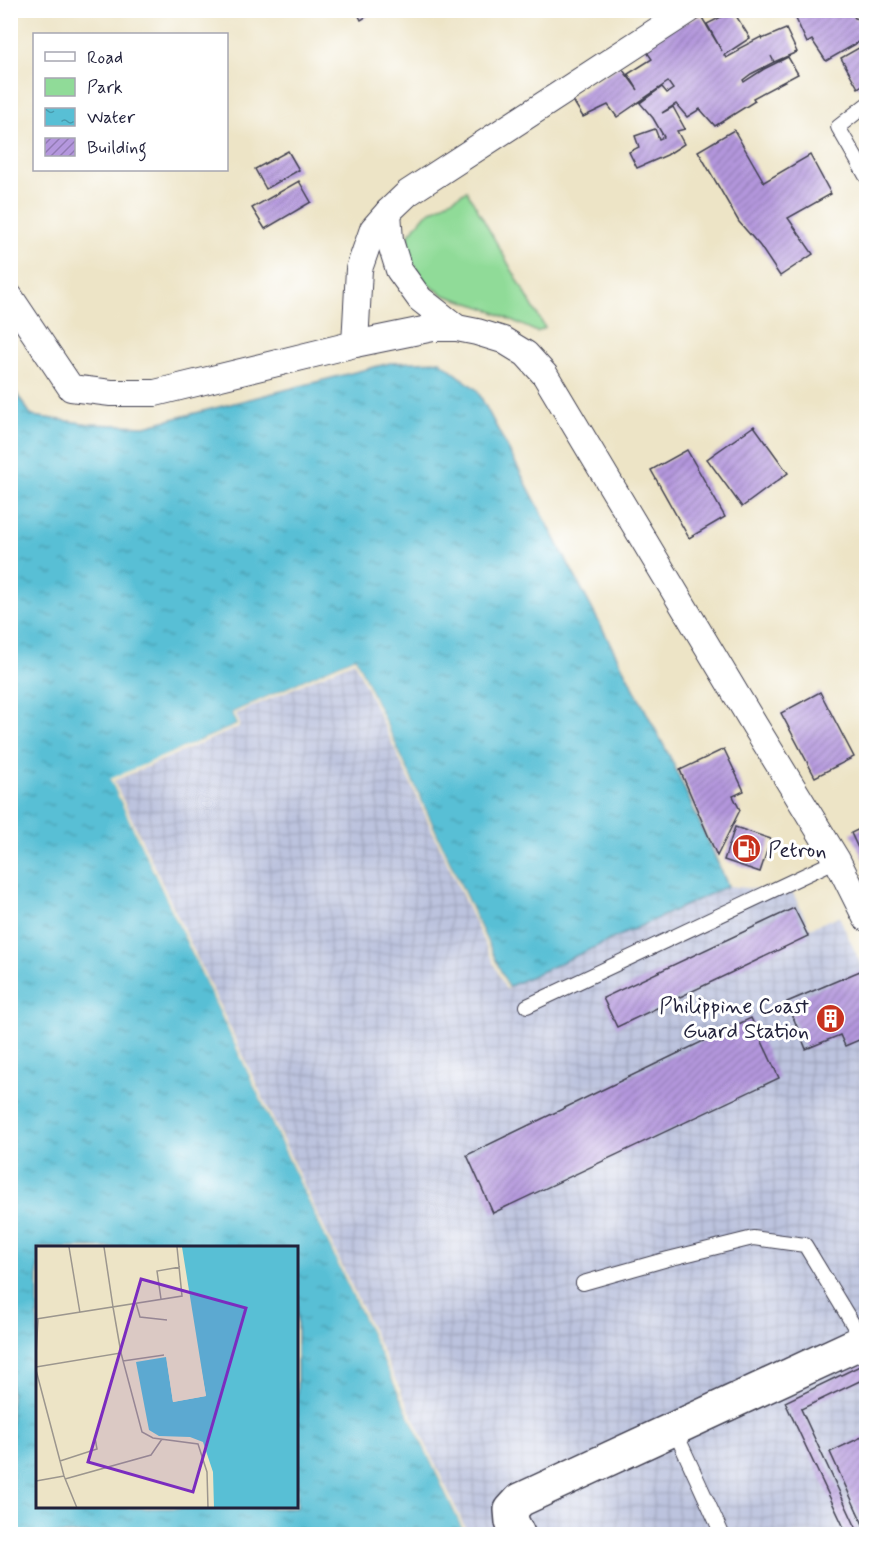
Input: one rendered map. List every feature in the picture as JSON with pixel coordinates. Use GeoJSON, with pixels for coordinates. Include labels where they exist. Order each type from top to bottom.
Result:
{"type":"FeatureCollection","features":[{"type":"Feature","properties":{"kind":"main road"},"geometry":{"type":"LineString","coordinates":[[518,1534],[512,1522],[511,1510],[520,1500],[865,1340]]}},
{"type":"Feature","properties":{"kind":"street"},"geometry":{"type":"LineString","coordinates":[[355,344],[359,268],[373,229],[388,212],[408,193],[689,10]]}},
{"type":"Feature","properties":{"kind":"street"},"geometry":{"type":"LineString","coordinates":[[388,212],[390,241],[399,270],[420,299],[457,328]]}},
{"type":"Feature","properties":{"kind":"street"},"geometry":{"type":"LineString","coordinates":[[10,297],[71,388],[111,393],[154,393],[355,344],[433,328],[457,328],[477,332],[503,340],[526,354],[545,375],[837,860],[867,918]]}},
{"type":"Feature","properties":{"kind":"lane"},"geometry":{"type":"LineString","coordinates":[[867,105],[838,127],[867,176]]}},
{"type":"Feature","properties":{"kind":"lane"},"geometry":{"type":"LineString","coordinates":[[527,1006],[837,860]]}},
{"type":"Feature","properties":{"kind":"lane"},"geometry":{"type":"LineString","coordinates":[[583,1283],[753,1238],[805,1245],[865,1340]]}},
{"type":"Feature","properties":{"kind":"lane"},"geometry":{"type":"LineString","coordinates":[[674,1429],[722,1534]]}},
{"type":"Feature","properties":{"kind":"shaded area"},"geometry":{"type":"Polygon","coordinates":[[[355,657],[508,987],[728,886],[793,893],[810,928],[839,916],[866,976],[866,1534],[465,1534],[110,779],[237,725],[232,713],[355,657]]]}},
{"type":"Feature","properties":{"kind":"green space"},"geometry":{"type":"Polygon","coordinates":[[[466,191],[545,328],[537,332],[485,308],[444,295],[427,284],[409,257],[409,234],[426,214],[466,191]]]}},
{"type":"Feature","properties":{"kind":"water"},"geometry":{"type":"Polygon","coordinates":[[[440,361],[477,390],[672,761],[728,886],[508,987],[355,657],[232,713],[237,725],[111,780],[465,1534],[11,1534],[10,384],[32,416],[90,424],[145,426],[390,363],[440,361]]]}},
{"type":"Feature","properties":{"kind":"pier"},"geometry":{"type":"Polygon","coordinates":[[[355,657],[509,990],[505,988],[354,661],[236,714],[239,727],[114,781],[468,1534],[465,1534],[110,779],[237,725],[232,713],[355,657]]]}},
{"type":"Feature","properties":{"kind":"building"},"geometry":{"type":"Polygon","coordinates":[[[356,10],[377,10],[361,20],[356,10]]]}},
{"type":"Feature","properties":{"kind":"building"},"geometry":{"type":"Polygon","coordinates":[[[792,10],[850,10],[855,18],[866,21],[866,38],[826,61],[812,40],[807,43],[792,10]]]}},
{"type":"Feature","properties":{"kind":"building"},"geometry":{"type":"Polygon","coordinates":[[[733,11],[750,38],[724,55],[726,58],[761,37],[762,39],[786,29],[797,52],[751,74],[743,80],[744,82],[788,57],[798,74],[753,98],[755,101],[715,126],[700,109],[687,117],[676,104],[662,113],[673,107],[685,129],[677,131],[684,144],[667,155],[637,168],[629,152],[639,147],[635,136],[655,129],[659,139],[664,137],[653,118],[640,103],[662,87],[667,93],[673,89],[668,82],[617,117],[608,105],[583,117],[572,99],[620,66],[638,90],[628,74],[652,59],[644,48],[671,29],[701,16],[722,51],[707,24],[733,11]]]}},
{"type":"Feature","properties":{"kind":"building"},"geometry":{"type":"Polygon","coordinates":[[[864,45],[866,83],[858,88],[841,58],[864,45]]]}},
{"type":"Feature","properties":{"kind":"building"},"geometry":{"type":"Polygon","coordinates":[[[734,130],[764,182],[810,155],[831,194],[788,218],[813,254],[780,276],[760,246],[739,222],[698,151],[734,130]]]}},
{"type":"Feature","properties":{"kind":"building"},"geometry":{"type":"Polygon","coordinates":[[[288,151],[299,170],[266,189],[255,169],[288,151]]]}},
{"type":"Feature","properties":{"kind":"building"},"geometry":{"type":"Polygon","coordinates":[[[299,181],[311,202],[265,229],[252,208],[299,181]]]}},
{"type":"Feature","properties":{"kind":"building"},"geometry":{"type":"Polygon","coordinates":[[[754,426],[788,473],[742,507],[707,459],[754,426]]]}},
{"type":"Feature","properties":{"kind":"building"},"geometry":{"type":"Polygon","coordinates":[[[687,450],[725,517],[689,538],[651,470],[687,450]]]}},
{"type":"Feature","properties":{"kind":"building"},"geometry":{"type":"Polygon","coordinates":[[[820,692],[854,757],[815,777],[781,713],[820,692]]]}},
{"type":"Feature","properties":{"kind":"building"},"geometry":{"type":"Polygon","coordinates":[[[724,749],[744,791],[733,796],[740,810],[717,856],[680,770],[724,749]]]}},
{"type":"Feature","properties":{"kind":"building"},"geometry":{"type":"Polygon","coordinates":[[[866,826],[866,865],[851,833],[866,826]]]}},
{"type":"Feature","properties":{"kind":"building","name":"Petron"},"geometry":{"type":"Polygon","coordinates":[[[735,827],[771,839],[760,872],[724,860],[735,827]]]}},
{"type":"Feature","properties":{"kind":"building"},"geometry":{"type":"Polygon","coordinates":[[[794,908],[808,936],[617,1027],[603,998],[794,908]]]}},
{"type":"Feature","properties":{"kind":"building","name":"Philippine Coast Guard Station"},"geometry":{"type":"Polygon","coordinates":[[[860,971],[866,986],[866,1037],[845,1046],[840,1035],[806,1049],[787,1002],[860,971]]]}},
{"type":"Feature","properties":{"kind":"building"},"geometry":{"type":"Polygon","coordinates":[[[751,1018],[779,1078],[493,1213],[467,1155],[751,1018]]]}},
{"type":"Feature","properties":{"kind":"building"},"geometry":{"type":"Polygon","coordinates":[[[866,1363],[866,1378],[801,1409],[859,1534],[847,1534],[785,1402],[866,1363]]]}},
{"type":"Feature","properties":{"kind":"building"},"geometry":{"type":"Polygon","coordinates":[[[866,1435],[866,1531],[830,1452],[866,1435]]]}},
{"type":"Feature","properties":{"kind":"place","name":"Petron"},"geometry":{"type":"Point","coordinates":[747,849]}},
{"type":"Feature","properties":{"kind":"place","name":"Philippine Coast Guard Station"},"geometry":{"type":"Point","coordinates":[830,1018]}}]}
